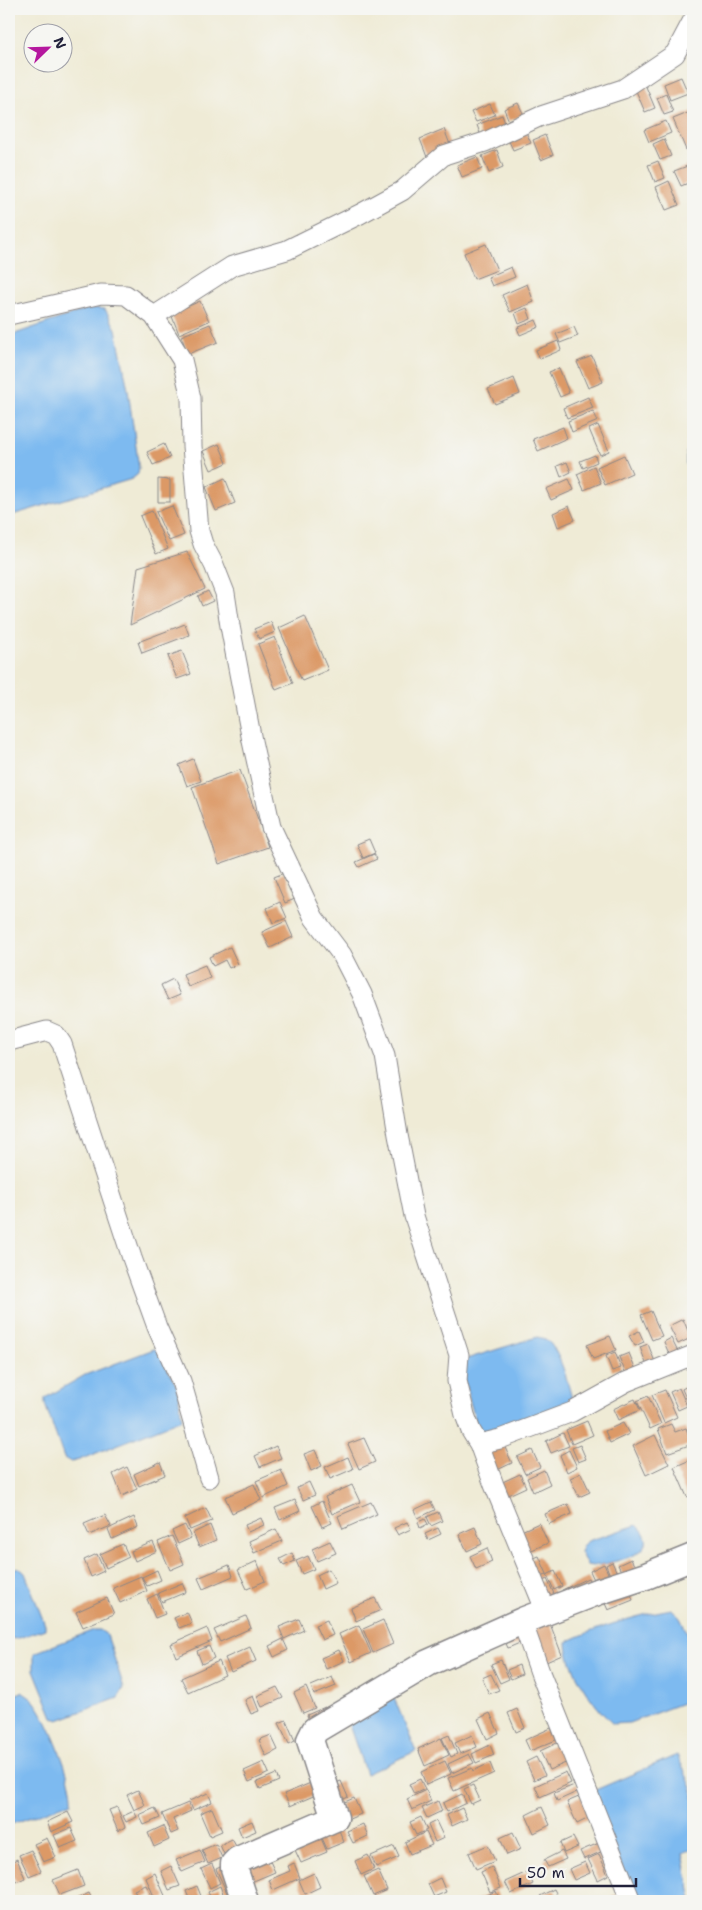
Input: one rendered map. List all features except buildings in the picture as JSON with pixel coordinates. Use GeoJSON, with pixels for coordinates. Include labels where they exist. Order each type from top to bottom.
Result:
{"type":"FeatureCollection","features":[{"type":"Feature","properties":{"kind":"main road"},"geometry":{"type":"LineString","coordinates":[[245,1901],[234,1868],[234,1864],[238,1860],[335,1818],[310,1740],[315,1730],[428,1663],[522,1621],[693,1557]]}},
{"type":"Feature","properties":{"kind":"street"},"geometry":{"type":"LineString","coordinates":[[154,316],[232,266],[287,250],[402,191],[444,155],[486,142],[541,116],[623,89],[675,54],[693,20]]}},
{"type":"Feature","properties":{"kind":"street"},"geometry":{"type":"LineString","coordinates":[[9,315],[101,294],[126,294],[154,316],[182,360],[191,398],[192,446],[199,531],[203,544],[226,593],[230,626],[252,741],[271,827],[314,918],[342,955],[362,994],[385,1056],[414,1216],[458,1351],[458,1381],[465,1415],[471,1432],[480,1444],[507,1519],[546,1612]]}},
{"type":"Feature","properties":{"kind":"street"},"geometry":{"type":"LineString","coordinates":[[9,1041],[47,1031],[56,1035],[62,1044],[132,1258],[157,1328],[181,1381],[209,1478]]}},
{"type":"Feature","properties":{"kind":"street"},"geometry":{"type":"LineString","coordinates":[[480,1444],[500,1439],[572,1412],[626,1382],[693,1355]]}},
{"type":"Feature","properties":{"kind":"street"},"geometry":{"type":"LineString","coordinates":[[522,1621],[541,1675],[631,1901]]}},
{"type":"Feature","properties":{"kind":"water"},"geometry":{"type":"Polygon","coordinates":[[[87,309],[105,309],[116,329],[128,390],[139,468],[138,474],[132,479],[9,516],[9,336],[87,309]]]}},
{"type":"Feature","properties":{"kind":"water"},"geometry":{"type":"Polygon","coordinates":[[[693,447],[693,477],[686,464],[686,452],[693,447]]]}},
{"type":"Feature","properties":{"kind":"water"},"geometry":{"type":"Polygon","coordinates":[[[537,1337],[545,1339],[555,1351],[563,1368],[573,1403],[481,1440],[460,1366],[463,1360],[537,1337]]]}},
{"type":"Feature","properties":{"kind":"water"},"geometry":{"type":"Polygon","coordinates":[[[157,1349],[177,1387],[182,1419],[79,1460],[71,1462],[64,1458],[45,1404],[45,1398],[85,1375],[157,1349]]]}},
{"type":"Feature","properties":{"kind":"water"},"geometry":{"type":"Polygon","coordinates":[[[637,1525],[645,1535],[646,1543],[642,1550],[634,1555],[613,1562],[593,1566],[587,1565],[580,1552],[583,1545],[588,1541],[637,1525]]]}},
{"type":"Feature","properties":{"kind":"water"},"geometry":{"type":"Polygon","coordinates":[[[18,1567],[25,1573],[45,1629],[16,1639],[10,1638],[9,1635],[9,1571],[18,1567]]]}},
{"type":"Feature","properties":{"kind":"water"},"geometry":{"type":"Polygon","coordinates":[[[672,1609],[680,1618],[693,1644],[693,1699],[629,1723],[613,1724],[598,1708],[583,1686],[568,1652],[567,1642],[618,1622],[672,1609]]]}},
{"type":"Feature","properties":{"kind":"water"},"geometry":{"type":"Polygon","coordinates":[[[94,1630],[100,1630],[107,1635],[124,1688],[118,1698],[58,1720],[53,1717],[34,1670],[34,1653],[94,1630]]]}},
{"type":"Feature","properties":{"kind":"water"},"geometry":{"type":"Polygon","coordinates":[[[22,1692],[34,1701],[40,1709],[53,1735],[65,1765],[72,1792],[72,1802],[9,1825],[9,1697],[22,1692]]]}},
{"type":"Feature","properties":{"kind":"water"},"geometry":{"type":"Polygon","coordinates":[[[394,1698],[416,1751],[366,1774],[346,1716],[394,1698]]]}},
{"type":"Feature","properties":{"kind":"water"},"geometry":{"type":"Polygon","coordinates":[[[677,1755],[693,1790],[693,1848],[683,1853],[692,1901],[635,1901],[593,1791],[677,1755]]]}}]}
